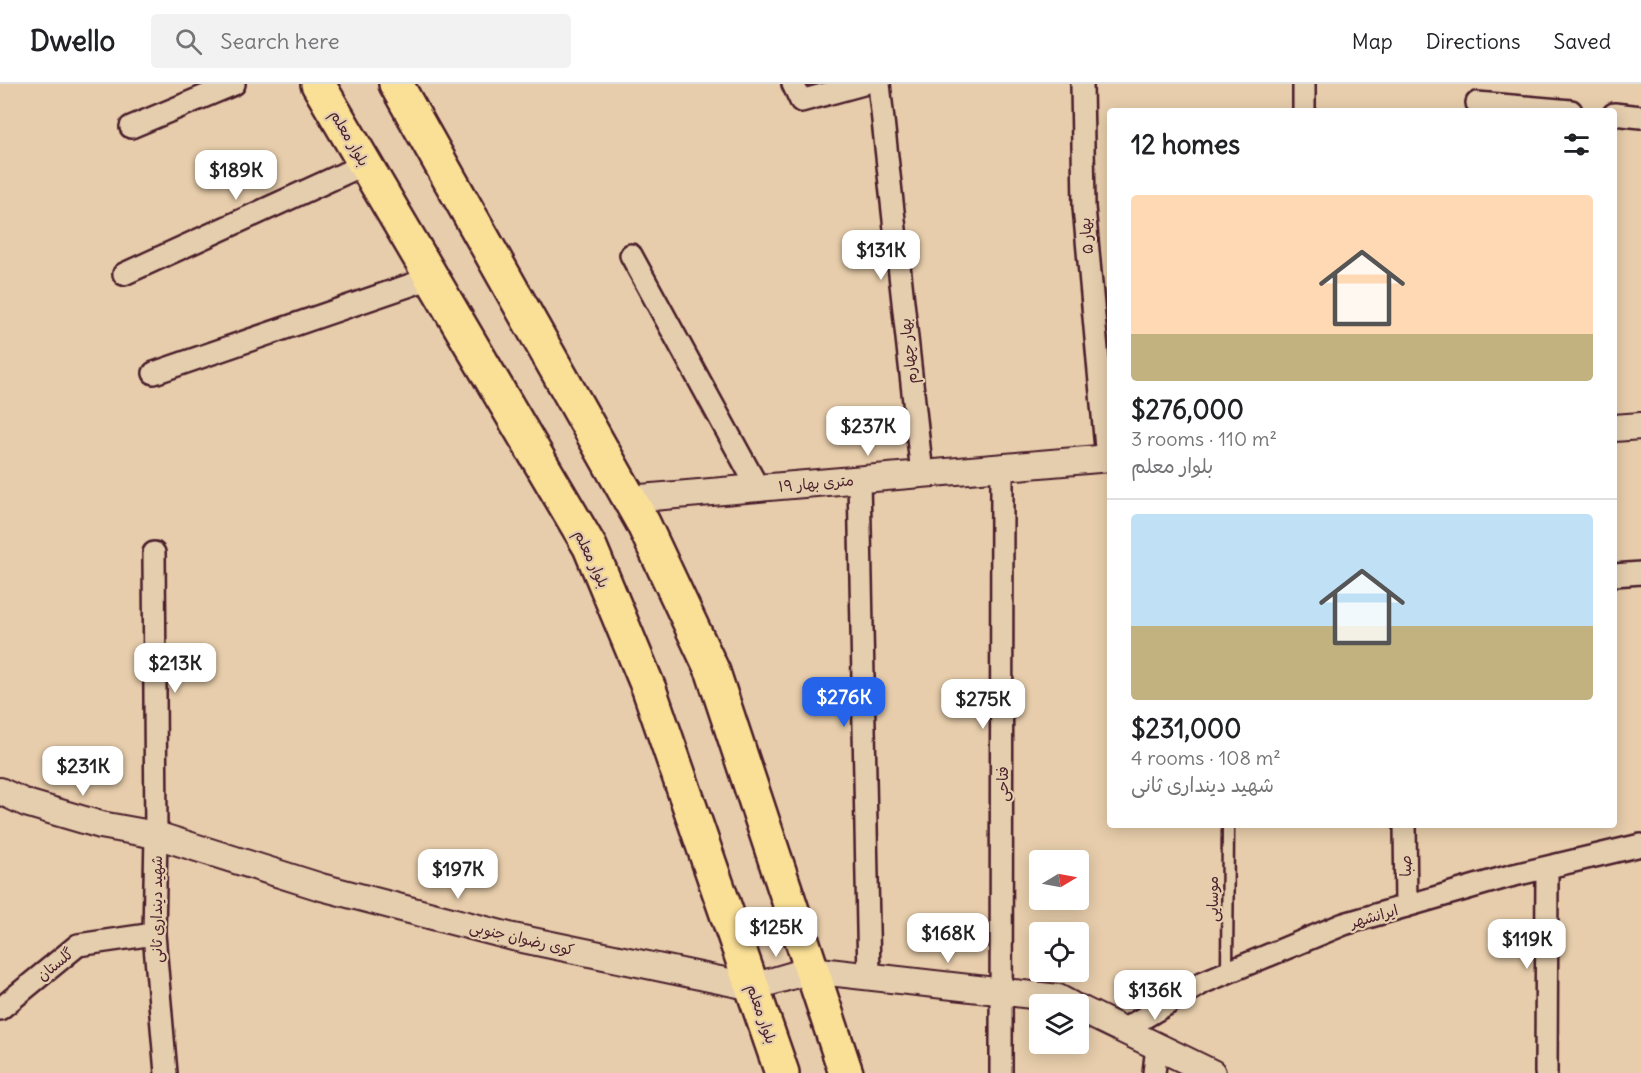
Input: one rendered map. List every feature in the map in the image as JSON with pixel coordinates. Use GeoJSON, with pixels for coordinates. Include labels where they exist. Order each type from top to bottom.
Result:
{"type":"FeatureCollection","features":[{"type":"Feature","properties":{"kind":"main road","name":"بلوار معلم"},"geometry":{"type":"LineString","coordinates":[[318,84],[590,548],[649,688],[782,1073]]}},
{"type":"Feature","properties":{"kind":"main road"},"geometry":{"type":"LineString","coordinates":[[396,84],[629,499],[713,672],[846,1073]]}},
{"type":"Feature","properties":{"kind":"street"},"geometry":{"type":"LineString","coordinates":[[131,127],[234,84]]}},
{"type":"Feature","properties":{"kind":"street"},"geometry":{"type":"LineString","coordinates":[[793,84],[801,101],[863,84]]}},
{"type":"Feature","properties":{"kind":"street","name":"بهار چهارم"},"geometry":{"type":"LineString","coordinates":[[879,84],[922,474]]}},
{"type":"Feature","properties":{"kind":"street","name":"بهار ۵"},"geometry":{"type":"LineString","coordinates":[[1082,84],[1084,207],[1104,359],[1107,419]]}},
{"type":"Feature","properties":{"kind":"street"},"geometry":{"type":"LineString","coordinates":[[1304,84],[1304,108]]}},
{"type":"Feature","properties":{"kind":"street"},"geometry":{"type":"LineString","coordinates":[[1477,103],[1536,108]]}},
{"type":"Feature","properties":{"kind":"street"},"geometry":{"type":"LineString","coordinates":[[1617,114],[1641,117]]}},
{"type":"Feature","properties":{"kind":"street"},"geometry":{"type":"LineString","coordinates":[[124,273],[365,164]]}},
{"type":"Feature","properties":{"kind":"street"},"geometry":{"type":"LineString","coordinates":[[631,255],[758,488]]}},
{"type":"Feature","properties":{"kind":"street"},"geometry":{"type":"LineString","coordinates":[[154,373],[431,278]]}},
{"type":"Feature","properties":{"kind":"street"},"geometry":{"type":"LineString","coordinates":[[1617,428],[1641,426]]}},
{"type":"Feature","properties":{"kind":"street","name":"۱۹ متری بهار"},"geometry":{"type":"LineString","coordinates":[[629,499],[1107,459]]}},
{"type":"Feature","properties":{"kind":"street","name":"فتاحی"},"geometry":{"type":"LineString","coordinates":[[1001,1073],[1003,992],[1002,468]]}},
{"type":"Feature","properties":{"kind":"street"},"geometry":{"type":"LineString","coordinates":[[859,480],[868,977]]}},
{"type":"Feature","properties":{"kind":"street"},"geometry":{"type":"LineString","coordinates":[[154,553],[156,835]]}},
{"type":"Feature","properties":{"kind":"street"},"geometry":{"type":"LineString","coordinates":[[1617,575],[1641,573]]}},
{"type":"Feature","properties":{"kind":"street","name":"شهید دینداری ثانی"},"geometry":{"type":"LineString","coordinates":[[0,791],[26,803],[101,825],[156,835],[154,934],[166,1073]]}},
{"type":"Feature","properties":{"kind":"street","name":"صبا"},"geometry":{"type":"LineString","coordinates":[[1405,828],[1406,906]]}},
{"type":"Feature","properties":{"kind":"street","name":"کوی رضوان جنوبی"},"geometry":{"type":"LineString","coordinates":[[156,835],[321,887],[513,938],[753,987]]}},
{"type":"Feature","properties":{"kind":"street","name":"ایرانشهر"},"geometry":{"type":"LineString","coordinates":[[1124,1030],[1204,982],[1344,924],[1546,868],[1641,845]]}},
{"type":"Feature","properties":{"kind":"street"},"geometry":{"type":"LineString","coordinates":[[1546,868],[1546,1073]]}},
{"type":"Feature","properties":{"kind":"street","name":"گلستان"},"geometry":{"type":"LineString","coordinates":[[0,1009],[78,945],[154,934]]}},
{"type":"Feature","properties":{"kind":"street"},"geometry":{"type":"LineString","coordinates":[[753,987],[812,970],[1029,995]]}},
{"type":"Feature","properties":{"kind":"street"},"geometry":{"type":"LineString","coordinates":[[1089,1013],[1212,1073]]}},
{"type":"Feature","properties":{"kind":"street"},"geometry":{"type":"LineString","coordinates":[[1154,1073],[1157,1046]]}},
{"type":"Feature","properties":{"kind":"lane","name":"موسایی"},"geometry":{"type":"LineString","coordinates":[[1227,972],[1228,828]]}}]}
